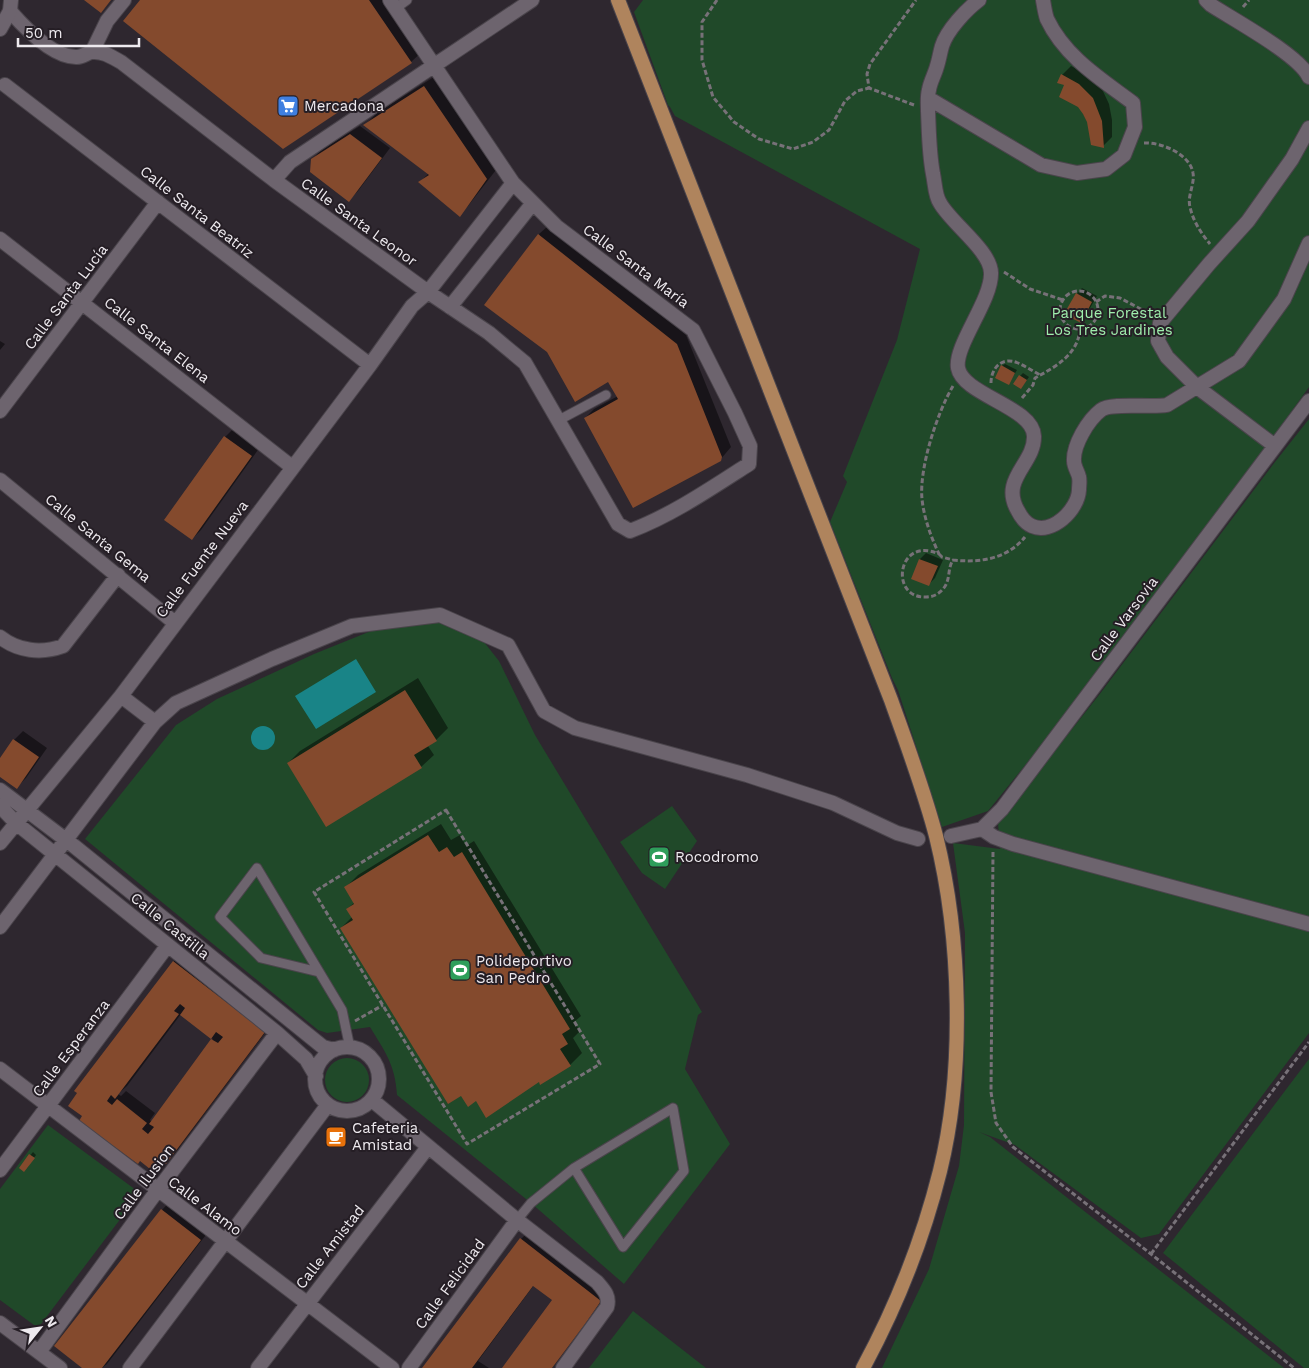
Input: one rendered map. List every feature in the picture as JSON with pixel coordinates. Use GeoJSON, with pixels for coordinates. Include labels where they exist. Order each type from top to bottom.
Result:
{"type":"FeatureCollection","features":[{"type":"Feature","properties":{"kind":"main road"},"geometry":{"type":"LineString","coordinates":[[618,0],[891,700],[916,771],[936,837],[950,909],[956,972],[954,1070],[950,1114],[940,1170],[928,1215],[910,1263],[888,1318],[863,1368]]}},
{"type":"Feature","properties":{"kind":"street"},"geometry":{"type":"LineString","coordinates":[[92,52],[107,21],[124,0]]}},
{"type":"Feature","properties":{"kind":"street"},"geometry":{"type":"LineString","coordinates":[[274,180],[290,162],[532,0]]}},
{"type":"Feature","properties":{"kind":"street"},"geometry":{"type":"LineString","coordinates":[[979,0],[970,7],[955,25],[943,44],[928,91],[929,153],[939,202],[989,261],[992,275],[987,292],[962,348],[957,366],[961,378],[1028,422],[1034,435],[1031,448],[1012,488],[1014,505],[1023,520],[1032,526],[1051,525],[1063,519],[1074,507],[1079,493],[1079,477],[1074,462],[1077,445],[1087,424],[1102,409],[1133,405],[1154,407],[1167,405],[1240,361],[1284,299],[1309,243]]}},
{"type":"Feature","properties":{"kind":"street"},"geometry":{"type":"LineString","coordinates":[[928,104],[1041,165],[1077,173],[1106,169],[1124,155],[1135,127],[1133,103],[1086,68],[1063,44],[1047,18],[1043,0]]}},
{"type":"Feature","properties":{"kind":"street"},"geometry":{"type":"LineString","coordinates":[[1206,0],[1282,50],[1309,77]]}},
{"type":"Feature","properties":{"kind":"street","name":"Calle Santa María"},"geometry":{"type":"LineString","coordinates":[[398,3],[434,66],[513,183],[556,226],[693,330],[750,446],[749,464],[693,500],[630,531]]}},
{"type":"Feature","properties":{"kind":"street"},"geometry":{"type":"LineString","coordinates":[[0,29],[10,6]]}},
{"type":"Feature","properties":{"kind":"street","name":"Calle Santa Leonor"},"geometry":{"type":"LineString","coordinates":[[10,6],[30,33],[57,52],[77,57],[92,52],[107,54],[122,62],[274,180],[428,292],[489,333],[525,363],[618,524],[630,531]]}},
{"type":"Feature","properties":{"kind":"street","name":"Calle Santa Beatriz"},"geometry":{"type":"LineString","coordinates":[[5,85],[370,365]]}},
{"type":"Feature","properties":{"kind":"street"},"geometry":{"type":"LineString","coordinates":[[1275,446],[1197,387],[1167,357],[1158,341],[1160,323],[1248,221],[1292,160],[1309,128]]}},
{"type":"Feature","properties":{"kind":"street","name":"Calle Fuente Nueva"},"geometry":{"type":"LineString","coordinates":[[0,843],[121,696],[370,365],[412,306],[428,292],[513,183]]}},
{"type":"Feature","properties":{"kind":"street","name":"Calle Santa Lucía"},"geometry":{"type":"LineString","coordinates":[[0,411],[158,202]]}},
{"type":"Feature","properties":{"kind":"street"},"geometry":{"type":"LineString","coordinates":[[450,307],[533,203]]}},
{"type":"Feature","properties":{"kind":"street","name":"Calle Santa Elena"},"geometry":{"type":"LineString","coordinates":[[0,239],[292,467]]}},
{"type":"Feature","properties":{"kind":"street","name":"Calle Varsovia"},"geometry":{"type":"LineString","coordinates":[[988,833],[1002,809],[1309,401]]}},
{"type":"Feature","properties":{"kind":"street","name":"Calle Santa Gema"},"geometry":{"type":"LineString","coordinates":[[0,480],[175,622]]}},
{"type":"Feature","properties":{"kind":"street"},"geometry":{"type":"LineString","coordinates":[[0,637],[9,644],[33,651],[50,651],[63,646],[118,575]]}},
{"type":"Feature","properties":{"kind":"street"},"geometry":{"type":"LineString","coordinates":[[0,927],[155,722],[176,703],[272,659],[352,626],[440,615],[508,646],[544,711],[574,728],[747,775],[833,803],[897,833],[918,839]]}},
{"type":"Feature","properties":{"kind":"street"},"geometry":{"type":"LineString","coordinates":[[121,696],[155,722]]}},
{"type":"Feature","properties":{"kind":"street"},"geometry":{"type":"LineString","coordinates":[[0,790],[323,1047],[334,1050],[353,1048],[368,1054],[375,1063],[379,1073],[377,1090],[372,1100],[360,1108],[339,1110],[328,1106],[321,1098],[317,1087],[317,1067],[322,1058],[334,1050]]}},
{"type":"Feature","properties":{"kind":"street","name":"Calle Castilla"},"geometry":{"type":"LineString","coordinates":[[0,806],[16,823],[277,1033],[306,1059],[316,1076]]}},
{"type":"Feature","properties":{"kind":"street"},"geometry":{"type":"LineString","coordinates":[[951,836],[988,833],[1040,852],[1309,924]]}},
{"type":"Feature","properties":{"kind":"street","name":"Calle Esperanza"},"geometry":{"type":"LineString","coordinates":[[0,1170],[168,945]]}},
{"type":"Feature","properties":{"kind":"street","name":"Calle Ilusion"},"geometry":{"type":"LineString","coordinates":[[39,1352],[157,1191],[277,1033]]}},
{"type":"Feature","properties":{"kind":"street","name":"Calle Alamo"},"geometry":{"type":"LineString","coordinates":[[0,1069],[157,1191],[392,1368]]}},
{"type":"Feature","properties":{"kind":"street"},"geometry":{"type":"LineString","coordinates":[[372,1100],[517,1220],[597,1282],[606,1292],[608,1302],[604,1312],[563,1368]]}},
{"type":"Feature","properties":{"kind":"street"},"geometry":{"type":"LineString","coordinates":[[130,1368],[328,1106]]}},
{"type":"Feature","properties":{"kind":"street","name":"Calle Amistad"},"geometry":{"type":"LineString","coordinates":[[258,1368],[428,1147]]}},
{"type":"Feature","properties":{"kind":"street","name":"Calle Felicidad"},"geometry":{"type":"LineString","coordinates":[[408,1368],[517,1220]]}},
{"type":"Feature","properties":{"kind":"street"},"geometry":{"type":"LineString","coordinates":[[0,1322],[60,1368]]}},
{"type":"Feature","properties":{"kind":"lane"},"geometry":{"type":"LineString","coordinates":[[558,420],[606,395]]}},
{"type":"Feature","properties":{"kind":"lane"},"geometry":{"type":"LineString","coordinates":[[319,972],[261,958],[220,917],[257,868],[342,1010],[353,1048]]}},
{"type":"Feature","properties":{"kind":"lane"},"geometry":{"type":"LineString","coordinates":[[517,1220],[531,1203],[574,1168],[673,1108],[684,1171],[623,1247],[574,1168]]}},
{"type":"Feature","properties":{"kind":"path"},"geometry":{"type":"LineString","coordinates":[[717,0],[702,22],[702,60],[713,96],[734,122],[760,139],[793,149],[813,142],[829,130],[845,101],[857,90],[869,88],[928,104]]}},
{"type":"Feature","properties":{"kind":"path"},"geometry":{"type":"LineString","coordinates":[[869,88],[867,74],[870,64],[916,0]]}},
{"type":"Feature","properties":{"kind":"path"},"geometry":{"type":"LineString","coordinates":[[1128,144],[1152,142],[1168,147],[1177,152],[1188,163],[1193,172],[1189,205],[1198,229],[1217,255]]}},
{"type":"Feature","properties":{"kind":"path"},"geometry":{"type":"LineString","coordinates":[[991,270],[1007,273],[1030,289],[1063,300]]}},
{"type":"Feature","properties":{"kind":"path"},"geometry":{"type":"LineString","coordinates":[[1081,291],[1090,294],[1096,302],[1098,312],[1090,326],[1080,329],[1072,328],[1066,325],[1061,317],[1060,307],[1068,294],[1081,291]]}},
{"type":"Feature","properties":{"kind":"path"},"geometry":{"type":"LineString","coordinates":[[1096,302],[1105,296],[1120,298],[1140,310],[1163,320]]}},
{"type":"Feature","properties":{"kind":"path"},"geometry":{"type":"LineString","coordinates":[[1004,406],[1007,402],[1024,398],[1033,385],[1034,378],[1057,365],[1067,356],[1076,345],[1080,329]]}},
{"type":"Feature","properties":{"kind":"path"},"geometry":{"type":"LineString","coordinates":[[991,385],[993,369],[998,364],[1006,362],[1018,363],[1040,375]]}},
{"type":"Feature","properties":{"kind":"path"},"geometry":{"type":"LineString","coordinates":[[939,554],[930,535],[923,505],[922,476],[934,430],[948,395],[960,375]]}},
{"type":"Feature","properties":{"kind":"path"},"geometry":{"type":"LineString","coordinates":[[953,560],[950,565],[948,582],[938,594],[923,598],[910,591],[904,585],[902,570],[904,562],[909,556],[924,550],[932,551],[942,557],[953,560],[980,561],[998,556],[1022,542],[1032,526]]}},
{"type":"Feature","properties":{"kind":"path"},"geometry":{"type":"LineString","coordinates":[[446,810],[600,1064],[467,1144],[383,1005],[314,892],[446,810]]}},
{"type":"Feature","properties":{"kind":"path"},"geometry":{"type":"LineString","coordinates":[[988,833],[992,870],[991,1092],[996,1124],[1012,1147],[1151,1254],[1294,1368]]}},
{"type":"Feature","properties":{"kind":"path"},"geometry":{"type":"LineString","coordinates":[[353,1048],[354,1021],[383,1005]]}},
{"type":"Feature","properties":{"kind":"path"},"geometry":{"type":"LineString","coordinates":[[1151,1254],[1309,1042]]}},
{"type":"Feature","properties":{"kind":"green space","name":"Parque Forestal Los Tres Jardines"},"geometry":{"type":"Polygon","coordinates":[[[643,0],[1309,0],[1309,387],[1131,635],[988,811],[942,827],[898,690],[830,522],[847,482],[843,476],[897,340],[920,249],[675,116],[668,105],[634,12],[643,0]]]}},
{"type":"Feature","properties":{"kind":"green space"},"geometry":{"type":"Polygon","coordinates":[[[1309,419],[1309,1033],[1159,1234],[1141,1238],[1015,1145],[979,1132],[990,1137],[1284,1368],[882,1368],[929,1269],[959,1166],[964,1125],[965,933],[953,843],[1000,849],[998,823],[1099,695],[1309,419]]]}},
{"type":"Feature","properties":{"kind":"green space","name":"Polideportivo San Pedro"},"geometry":{"type":"Polygon","coordinates":[[[438,620],[469,633],[484,642],[499,661],[535,735],[702,1012],[698,1015],[685,1069],[730,1144],[624,1284],[531,1203],[397,1095],[392,1066],[370,1027],[327,1033],[318,1030],[85,839],[176,725],[217,699],[314,654],[376,629],[438,620]]]}},
{"type":"Feature","properties":{"kind":"green space","name":"Rocodromo"},"geometry":{"type":"Polygon","coordinates":[[[672,806],[697,841],[665,889],[642,873],[620,842],[672,806]]]}},
{"type":"Feature","properties":{"kind":"green space"},"geometry":{"type":"Polygon","coordinates":[[[351,1058],[363,1064],[368,1071],[368,1089],[363,1096],[356,1101],[343,1102],[335,1099],[328,1092],[325,1076],[328,1068],[335,1061],[351,1058]]]}},
{"type":"Feature","properties":{"kind":"green space"},"geometry":{"type":"Polygon","coordinates":[[[1309,1059],[1309,1368],[1304,1368],[1163,1253],[1309,1059]]]}},
{"type":"Feature","properties":{"kind":"green space"},"geometry":{"type":"Polygon","coordinates":[[[48,1125],[140,1193],[38,1328],[0,1300],[0,1189],[48,1125]]]}},
{"type":"Feature","properties":{"kind":"green space"},"geometry":{"type":"Polygon","coordinates":[[[633,1311],[706,1368],[589,1368],[633,1311]]]}},
{"type":"Feature","properties":{"kind":"water"},"geometry":{"type":"Polygon","coordinates":[[[356,659],[376,692],[316,729],[295,696],[356,659]]]}},
{"type":"Feature","properties":{"kind":"water"},"geometry":{"type":"Polygon","coordinates":[[[263,726],[271,730],[275,738],[271,746],[263,750],[255,746],[251,738],[255,730],[263,726]]]}},
{"type":"Feature","properties":{"kind":"building"},"geometry":{"type":"Polygon","coordinates":[[[84,0],[111,0],[101,13],[84,0]]]}},
{"type":"Feature","properties":{"kind":"building","name":"Mercadona"},"geometry":{"type":"Polygon","coordinates":[[[140,0],[369,0],[412,63],[283,149],[123,21],[140,0]]]}},
{"type":"Feature","properties":{"kind":"building"},"geometry":{"type":"Polygon","coordinates":[[[1061,74],[1079,84],[1093,98],[1102,121],[1104,148],[1091,145],[1087,122],[1083,114],[1078,107],[1059,97],[1064,85],[1057,83],[1061,74]]]}},
{"type":"Feature","properties":{"kind":"building"},"geometry":{"type":"Polygon","coordinates":[[[424,86],[487,179],[460,217],[418,182],[429,175],[363,125],[424,86]]]}},
{"type":"Feature","properties":{"kind":"building"},"geometry":{"type":"Polygon","coordinates":[[[350,134],[382,158],[349,202],[310,172],[311,159],[350,134]]]}},
{"type":"Feature","properties":{"kind":"building"},"geometry":{"type":"Polygon","coordinates":[[[538,234],[677,344],[722,457],[721,461],[633,508],[584,418],[618,399],[608,382],[575,402],[547,352],[484,305],[538,234]]]}},
{"type":"Feature","properties":{"kind":"building"},"geometry":{"type":"Polygon","coordinates":[[[1076,293],[1092,302],[1081,323],[1064,314],[1076,293]]]}},
{"type":"Feature","properties":{"kind":"building"},"geometry":{"type":"Polygon","coordinates":[[[1001,365],[1015,373],[1009,385],[995,378],[1001,365]]]}},
{"type":"Feature","properties":{"kind":"building"},"geometry":{"type":"Polygon","coordinates":[[[1019,375],[1027,380],[1021,389],[1013,384],[1019,375]]]}},
{"type":"Feature","properties":{"kind":"building"},"geometry":{"type":"Polygon","coordinates":[[[224,436],[252,456],[192,540],[164,520],[224,436]]]}},
{"type":"Feature","properties":{"kind":"building"},"geometry":{"type":"Polygon","coordinates":[[[919,559],[938,566],[929,586],[911,579],[919,559]]]}},
{"type":"Feature","properties":{"kind":"building"},"geometry":{"type":"Polygon","coordinates":[[[405,690],[437,741],[414,755],[422,768],[326,827],[287,763],[405,690]]]}},
{"type":"Feature","properties":{"kind":"building"},"geometry":{"type":"Polygon","coordinates":[[[13,739],[39,757],[17,789],[0,777],[0,758],[13,739]]]}},
{"type":"Feature","properties":{"kind":"building"},"geometry":{"type":"Polygon","coordinates":[[[428,835],[439,852],[447,847],[454,857],[462,852],[570,1029],[562,1034],[568,1044],[560,1049],[571,1066],[540,1085],[539,1082],[486,1118],[476,1101],[468,1107],[461,1096],[448,1104],[340,928],[353,920],[346,909],[354,904],[344,887],[428,835]]]}},
{"type":"Feature","properties":{"kind":"building"},"geometry":{"type":"Polygon","coordinates":[[[173,961],[265,1032],[166,1164],[163,1161],[155,1173],[140,1161],[138,1164],[79,1121],[82,1116],[68,1106],[77,1093],[74,1091],[173,961]],[[180,1004],[174,1011],[179,1014],[115,1099],[111,1095],[107,1101],[112,1105],[117,1099],[147,1123],[142,1129],[148,1134],[154,1127],[149,1124],[211,1039],[180,1015],[185,1008],[180,1004]],[[216,1032],[211,1039],[218,1043],[223,1037],[216,1032]]]}},
{"type":"Feature","properties":{"kind":"building"},"geometry":{"type":"Polygon","coordinates":[[[29,1154],[35,1158],[24,1172],[19,1168],[29,1154]]]}},
{"type":"Feature","properties":{"kind":"building"},"geometry":{"type":"Polygon","coordinates":[[[161,1209],[201,1240],[102,1368],[82,1368],[54,1346],[161,1209]]]}},
{"type":"Feature","properties":{"kind":"building"},"geometry":{"type":"Polygon","coordinates":[[[520,1238],[601,1301],[552,1368],[502,1368],[552,1300],[533,1286],[472,1368],[422,1368],[520,1238]]]}},
{"type":"Feature","properties":{"kind":"place","name":"Mercadona"},"geometry":{"type":"Point","coordinates":[288,106]}},
{"type":"Feature","properties":{"kind":"place","name":"Rocodromo"},"geometry":{"type":"Point","coordinates":[659,857]}},
{"type":"Feature","properties":{"kind":"place","name":"Polideportivo San Pedro"},"geometry":{"type":"Point","coordinates":[460,970]}},
{"type":"Feature","properties":{"kind":"place","name":"Cafeteria Amistad"},"geometry":{"type":"Point","coordinates":[336,1137]}}]}
